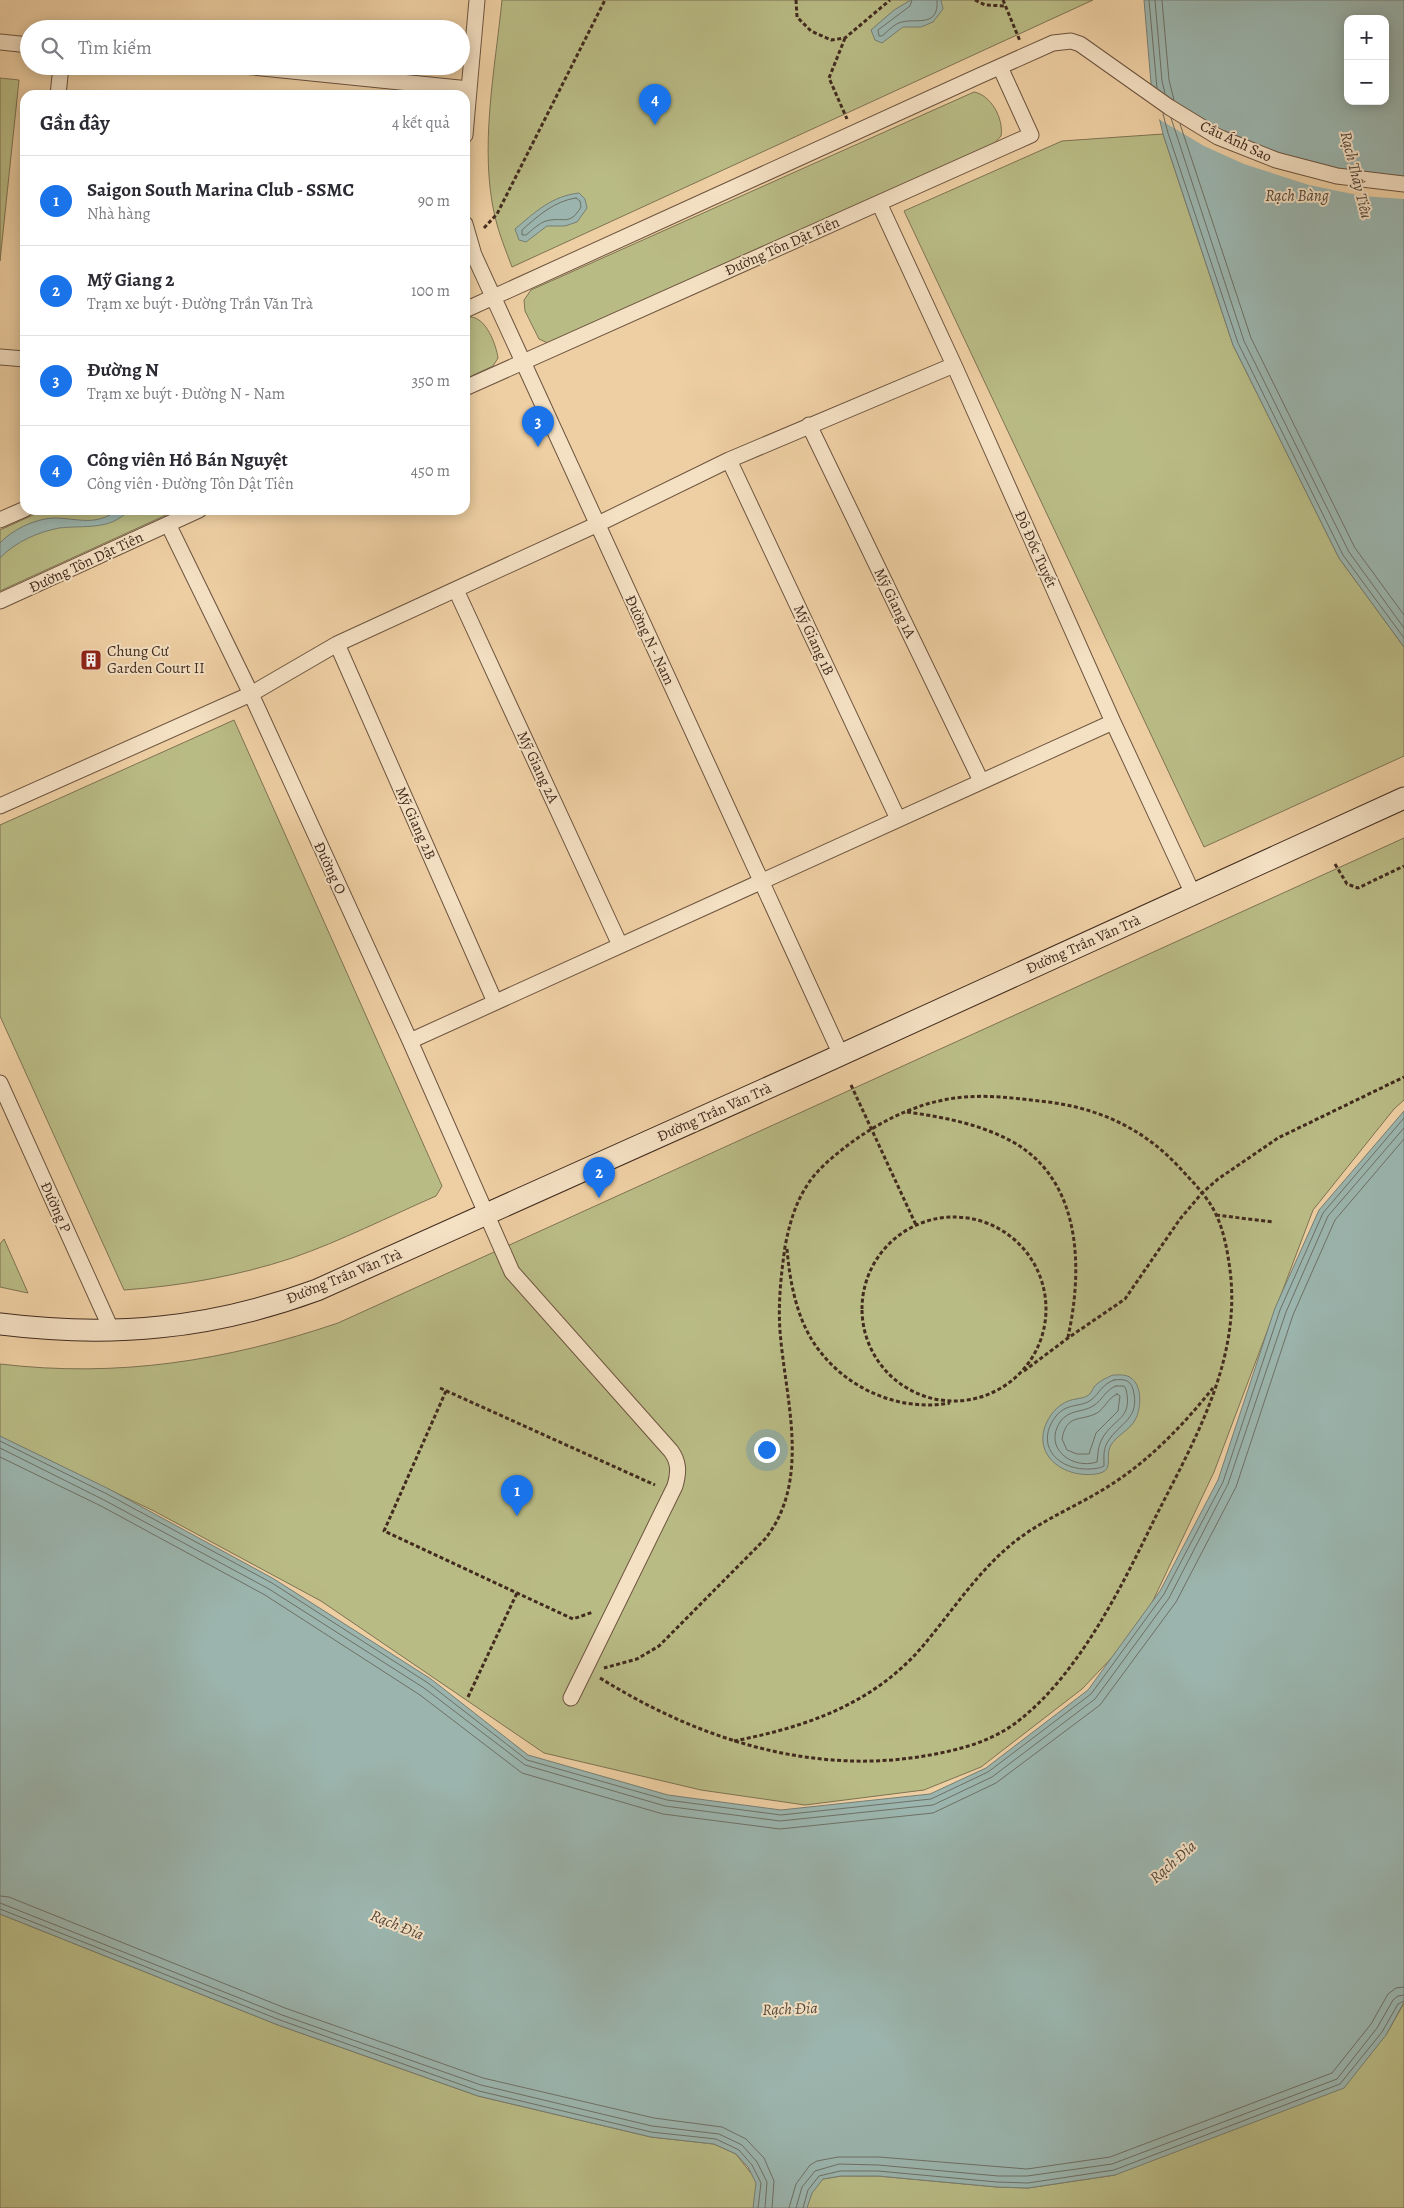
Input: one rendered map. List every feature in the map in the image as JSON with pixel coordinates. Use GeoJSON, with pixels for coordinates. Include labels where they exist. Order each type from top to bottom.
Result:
{"type":"FeatureCollection","features":[{"type":"Feature","properties":{"kind":"main road","name":"Đường Trần Văn Trà"},"geometry":{"type":"LineString","coordinates":[[0,1324],[57,1330],[112,1332],[211,1320],[290,1300],[339,1281],[841,1055],[1404,798]]}},
{"type":"Feature","properties":{"kind":"street"},"geometry":{"type":"LineString","coordinates":[[331,75],[469,89],[477,0]]}},
{"type":"Feature","properties":{"kind":"street","name":"Cầu Ánh Sao"},"geometry":{"type":"LineString","coordinates":[[1026,55],[1062,41],[1080,44],[1170,107],[1218,137],[1276,160],[1336,176],[1404,184]]}},
{"type":"Feature","properties":{"kind":"street"},"geometry":{"type":"LineString","coordinates":[[0,42],[20,44]]}},
{"type":"Feature","properties":{"kind":"street"},"geometry":{"type":"LineString","coordinates":[[470,308],[1026,55]]}},
{"type":"Feature","properties":{"kind":"street","name":"Đường Tôn Dật Tiên"},"geometry":{"type":"LineString","coordinates":[[470,386],[1031,135],[1000,67]]}},
{"type":"Feature","properties":{"kind":"street"},"geometry":{"type":"LineString","coordinates":[[58,90],[59,75]]}},
{"type":"Feature","properties":{"kind":"street","name":"Đô Đốc Tuyết"},"geometry":{"type":"LineString","coordinates":[[879,203],[954,364],[1113,722],[1193,894]]}},
{"type":"Feature","properties":{"kind":"street","name":"Đường N - Nam"},"geometry":{"type":"LineString","coordinates":[[470,249],[524,362],[841,1055]]}},
{"type":"Feature","properties":{"kind":"street"},"geometry":{"type":"LineString","coordinates":[[0,357],[20,359]]}},
{"type":"Feature","properties":{"kind":"street"},"geometry":{"type":"LineString","coordinates":[[0,806],[250,694],[337,644],[598,524],[729,460],[954,364]]}},
{"type":"Feature","properties":{"kind":"street","name":"Mỹ Giang 1A"},"geometry":{"type":"LineString","coordinates":[[809,425],[981,782]]}},
{"type":"Feature","properties":{"kind":"street","name":"Mỹ Giang 1B"},"geometry":{"type":"LineString","coordinates":[[729,460],[898,819]]}},
{"type":"Feature","properties":{"kind":"street"},"geometry":{"type":"LineString","coordinates":[[0,520],[20,511]]}},
{"type":"Feature","properties":{"kind":"street","name":"Đường Tôn Dật Tiên"},"geometry":{"type":"LineString","coordinates":[[0,601],[188,515]]}},
{"type":"Feature","properties":{"kind":"street","name":"Đường O"},"geometry":{"type":"LineString","coordinates":[[168,524],[250,694],[410,1041],[512,1272],[671,1451],[678,1467],[675,1486],[571,1698]]}},
{"type":"Feature","properties":{"kind":"street","name":"Mỹ Giang 2A"},"geometry":{"type":"LineString","coordinates":[[456,590],[620,945]]}},
{"type":"Feature","properties":{"kind":"street","name":"Mỹ Giang 2B"},"geometry":{"type":"LineString","coordinates":[[337,644],[496,1002]]}},
{"type":"Feature","properties":{"kind":"street"},"geometry":{"type":"LineString","coordinates":[[410,1041],[1113,722]]}},
{"type":"Feature","properties":{"kind":"street","name":"Đường P"},"geometry":{"type":"LineString","coordinates":[[0,1083],[112,1332]]}},
{"type":"Feature","properties":{"kind":"path"},"geometry":{"type":"LineString","coordinates":[[470,240],[497,214],[605,0]]}},
{"type":"Feature","properties":{"kind":"path"},"geometry":{"type":"LineString","coordinates":[[796,0],[797,17],[812,31],[831,40],[844,38]]}},
{"type":"Feature","properties":{"kind":"path"},"geometry":{"type":"LineString","coordinates":[[854,134],[829,78],[844,38],[890,0]]}},
{"type":"Feature","properties":{"kind":"path"},"geometry":{"type":"LineString","coordinates":[[975,0],[985,5],[1007,6]]}},
{"type":"Feature","properties":{"kind":"path"},"geometry":{"type":"LineString","coordinates":[[1003,0],[1026,55]]}},
{"type":"Feature","properties":{"kind":"path"},"geometry":{"type":"LineString","coordinates":[[1336,864],[1347,884],[1358,888],[1404,866]]}},
{"type":"Feature","properties":{"kind":"path"},"geometry":{"type":"LineString","coordinates":[[786,1243],[792,1283],[802,1321],[820,1351],[844,1377],[858,1386],[891,1399],[929,1405],[984,1396],[1006,1385],[1068,1338],[1125,1299],[1180,1219],[1202,1193],[1236,1166],[1278,1138],[1404,1077]]}},
{"type":"Feature","properties":{"kind":"path"},"geometry":{"type":"LineString","coordinates":[[851,1085],[916,1225]]}},
{"type":"Feature","properties":{"kind":"path"},"geometry":{"type":"LineString","coordinates":[[598,1677],[680,1722],[761,1749],[810,1758],[876,1761],[908,1758],[960,1749],[979,1743],[1009,1728],[1025,1716],[1058,1680],[1110,1607],[1190,1450],[1216,1385],[1228,1339],[1232,1294],[1226,1246],[1216,1215],[1202,1193],[1170,1158],[1149,1140],[1114,1119],[1087,1108],[1054,1102],[982,1096],[940,1101],[905,1112],[872,1129],[840,1152],[810,1180],[796,1203],[786,1243],[779,1327],[792,1459],[789,1485],[778,1520],[765,1539],[659,1646],[637,1659],[603,1668]]}},
{"type":"Feature","properties":{"kind":"path"},"geometry":{"type":"LineString","coordinates":[[905,1112],[946,1118],[992,1132],[1024,1149],[1047,1172],[1068,1212],[1075,1241],[1076,1284],[1068,1338]]}},
{"type":"Feature","properties":{"kind":"path"},"geometry":{"type":"LineString","coordinates":[[1216,1215],[1273,1222]]}},
{"type":"Feature","properties":{"kind":"path"},"geometry":{"type":"LineString","coordinates":[[961,1401],[948,1401],[924,1396],[902,1385],[876,1360],[870,1349],[863,1326],[862,1295],[872,1266],[886,1246],[916,1225],[948,1217],[982,1222],[1012,1238],[1034,1264],[1043,1285],[1046,1319],[1036,1351],[1015,1378]]}},
{"type":"Feature","properties":{"kind":"path"},"geometry":{"type":"LineString","coordinates":[[733,1741],[770,1734],[806,1723],[841,1709],[890,1679],[923,1646],[982,1574],[1006,1549],[1036,1527],[1097,1494],[1131,1471],[1197,1409],[1216,1385]]}},
{"type":"Feature","properties":{"kind":"path"},"geometry":{"type":"LineString","coordinates":[[440,1388],[655,1485]]}},
{"type":"Feature","properties":{"kind":"path"},"geometry":{"type":"LineString","coordinates":[[446,1391],[384,1530],[573,1619],[593,1612]]}},
{"type":"Feature","properties":{"kind":"path"},"geometry":{"type":"LineString","coordinates":[[468,1697],[517,1594]]}},
{"type":"Feature","properties":{"kind":"green space"},"geometry":{"type":"Polygon","coordinates":[[[502,0],[1093,0],[512,267],[495,217],[490,191],[488,164],[492,81],[502,0]]]}},
{"type":"Feature","properties":{"kind":"green space"},"geometry":{"type":"Polygon","coordinates":[[[0,78],[19,80],[0,261],[0,78]]]}},
{"type":"Feature","properties":{"kind":"green space"},"geometry":{"type":"Polygon","coordinates":[[[974,92],[986,98],[998,115],[1001,136],[992,146],[550,344],[539,339],[525,311],[524,300],[531,290],[974,92]]]}},
{"type":"Feature","properties":{"kind":"green space"},"geometry":{"type":"Polygon","coordinates":[[[1163,134],[1233,345],[1339,558],[1404,647],[1404,756],[1204,847],[904,211],[1062,141],[1163,134]]]}},
{"type":"Feature","properties":{"kind":"green space"},"geometry":{"type":"Polygon","coordinates":[[[470,317],[476,318],[486,327],[493,339],[498,358],[493,366],[470,377],[470,317]]]}},
{"type":"Feature","properties":{"kind":"green space"},"geometry":{"type":"Polygon","coordinates":[[[33,515],[166,515],[0,591],[0,530],[33,515]]]}},
{"type":"Feature","properties":{"kind":"green space"},"geometry":{"type":"Polygon","coordinates":[[[234,720],[442,1186],[436,1196],[292,1258],[251,1270],[209,1279],[124,1290],[0,1016],[0,825],[234,720]]]}},
{"type":"Feature","properties":{"kind":"green space"},"geometry":{"type":"Polygon","coordinates":[[[1404,838],[1404,1100],[1394,1109],[1313,1210],[1214,1472],[1140,1628],[1082,1689],[981,1767],[924,1790],[805,1805],[701,1790],[544,1753],[321,1601],[154,1511],[0,1438],[0,1364],[87,1369],[171,1363],[255,1347],[338,1323],[1404,838]]]}},
{"type":"Feature","properties":{"kind":"green space"},"geometry":{"type":"Polygon","coordinates":[[[4,1239],[28,1293],[0,1287],[0,1244],[4,1239]]]}},
{"type":"Feature","properties":{"kind":"green space"},"geometry":{"type":"Polygon","coordinates":[[[0,1914],[278,2025],[478,2096],[651,2137],[714,2144],[736,2154],[750,2172],[823,2179],[841,2176],[878,2176],[1028,2188],[1115,2175],[1386,2035],[1404,2003],[1404,2208],[0,2208],[0,1914]]]}},
{"type":"Feature","properties":{"kind":"water"},"geometry":{"type":"Polygon","coordinates":[[[911,0],[941,0],[943,9],[933,22],[921,27],[903,27],[882,43],[875,40],[871,30],[894,10],[911,0]]]}},
{"type":"Feature","properties":{"kind":"water","name":"Rạch Bàng"},"geometry":{"type":"Polygon","coordinates":[[[1144,0],[1404,0],[1404,647],[1339,558],[1233,345],[1163,134],[1151,83],[1144,0]]]}},
{"type":"Feature","properties":{"kind":"water"},"geometry":{"type":"Polygon","coordinates":[[[579,193],[585,199],[587,208],[577,222],[565,226],[547,226],[526,242],[519,240],[515,229],[544,206],[560,198],[579,193]]]}},
{"type":"Feature","properties":{"kind":"water"},"geometry":{"type":"Polygon","coordinates":[[[109,515],[124,515],[114,521],[96,526],[59,528],[43,532],[13,547],[0,558],[0,543],[11,534],[31,523],[53,518],[94,520],[109,515]]]}},
{"type":"Feature","properties":{"kind":"water","name":"Rạch Đỉa"},"geometry":{"type":"Polygon","coordinates":[[[1404,1111],[1404,2002],[1386,2035],[1344,2088],[1115,2175],[1028,2188],[878,2176],[841,2176],[823,2179],[812,2193],[807,2208],[753,2208],[756,2183],[748,2167],[736,2154],[714,2144],[651,2137],[478,2096],[278,2025],[0,1914],[0,1436],[109,1489],[274,1579],[431,1679],[528,1755],[668,1795],[781,1810],[930,1794],[986,1768],[1088,1690],[1160,1591],[1218,1480],[1275,1308],[1319,1210],[1404,1111]]]}},
{"type":"Feature","properties":{"kind":"water"},"geometry":{"type":"Polygon","coordinates":[[[1113,1375],[1129,1377],[1135,1382],[1138,1387],[1140,1404],[1135,1420],[1111,1445],[1108,1467],[1106,1470],[1096,1474],[1083,1474],[1070,1472],[1060,1467],[1051,1460],[1045,1450],[1043,1440],[1045,1428],[1051,1415],[1059,1406],[1066,1402],[1085,1397],[1098,1383],[1113,1375]]]}},
{"type":"Feature","properties":{"kind":"pier"},"geometry":{"type":"Polygon","coordinates":[[[1149,86],[1234,140],[1321,168],[1404,178],[1404,199],[1362,196],[1309,185],[1244,164],[1204,146],[1157,118],[1149,86]]]}},
{"type":"Feature","properties":{"kind":"place","name":"Công viên Hồ Bán Nguyệt"},"geometry":{"type":"Point","coordinates":[655,125]}},
{"type":"Feature","properties":{"kind":"place","name":"Đường N"},"geometry":{"type":"Point","coordinates":[538,447]}},
{"type":"Feature","properties":{"kind":"place","name":"Chung Cư Garden Court II"},"geometry":{"type":"Point","coordinates":[91,660]}},
{"type":"Feature","properties":{"kind":"place","name":"Mỹ Giang 2"},"geometry":{"type":"Point","coordinates":[599,1198]}},
{"type":"Feature","properties":{"kind":"place","name":"Saigon South Marina Club - SSMC"},"geometry":{"type":"Point","coordinates":[517,1516]}},
{"type":"Feature","properties":{"kind":"water label","name":"Rạch Thầy Tiêu"},"geometry":{"type":"Point","coordinates":[1356,175]}}]}
